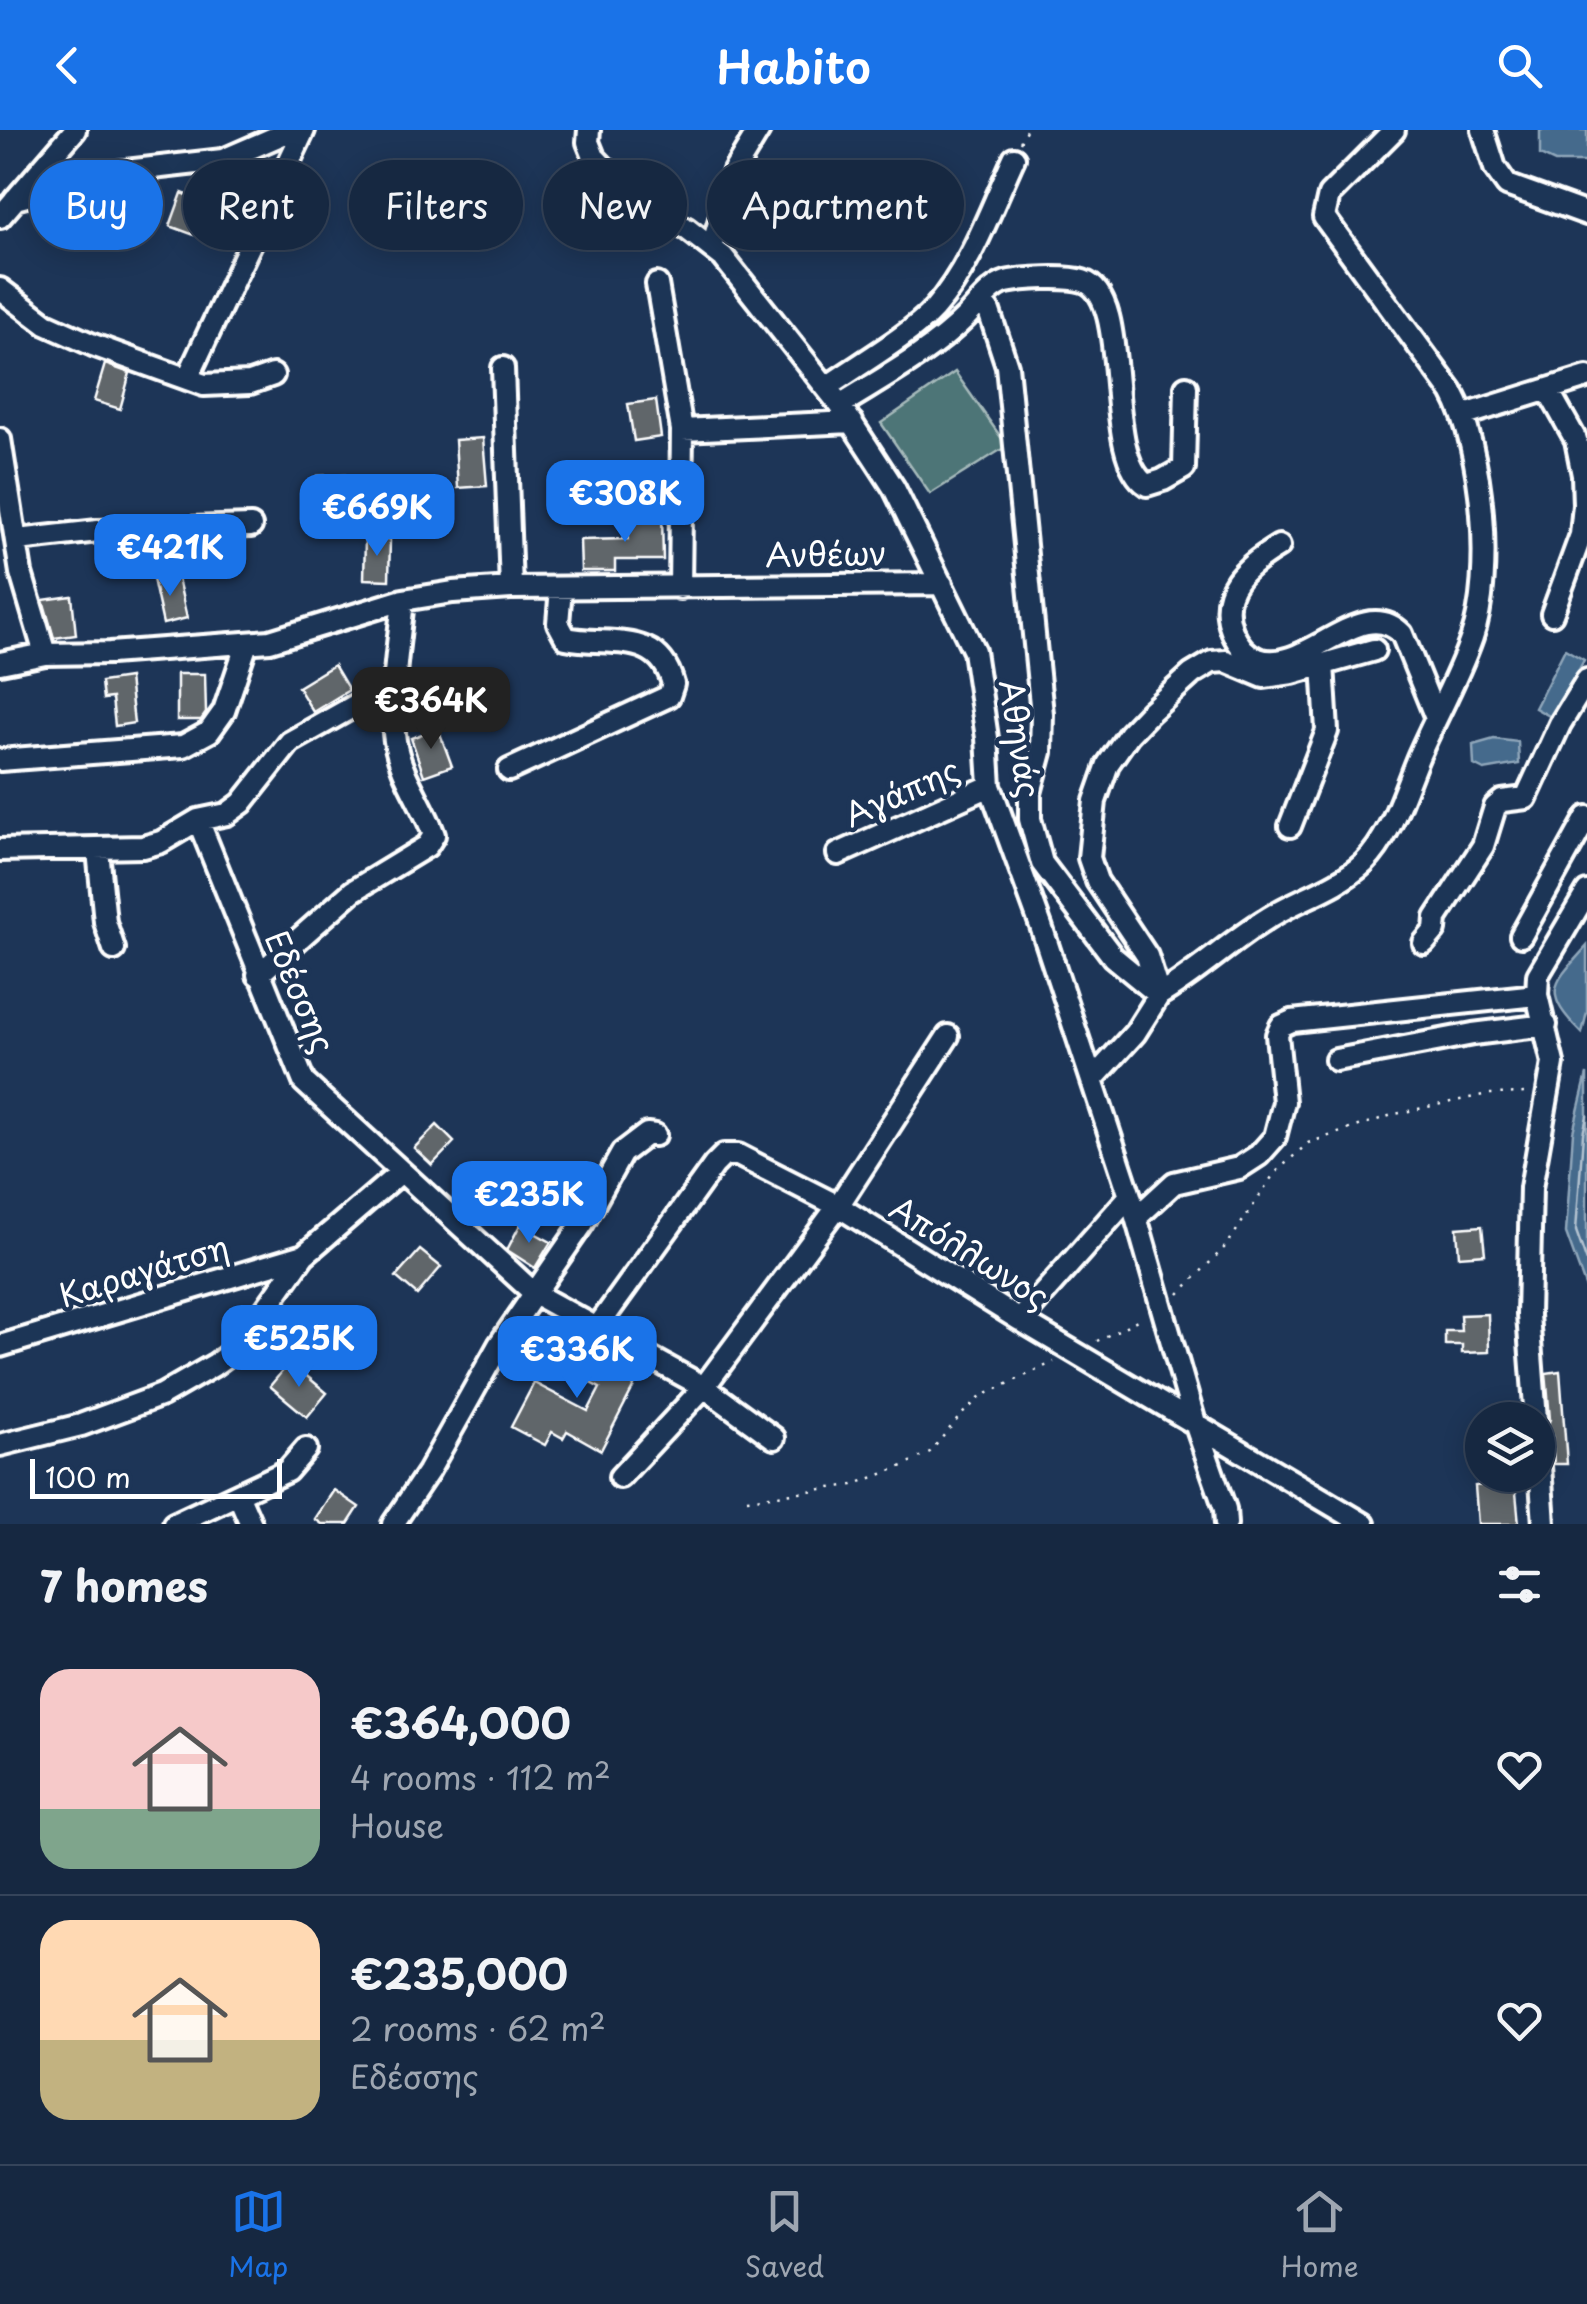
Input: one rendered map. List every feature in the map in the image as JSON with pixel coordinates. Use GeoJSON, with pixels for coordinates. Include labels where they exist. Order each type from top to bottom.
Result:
{"type":"FeatureCollection","features":[{"type":"Feature","properties":{"kind":"street"},"geometry":{"type":"LineString","coordinates":[[0,217],[76,130]]}},
{"type":"Feature","properties":{"kind":"street"},"geometry":{"type":"LineString","coordinates":[[15,199],[117,172],[223,160],[292,130]]}},
{"type":"Feature","properties":{"kind":"street"},"geometry":{"type":"LineString","coordinates":[[186,379],[304,130]]}},
{"type":"Feature","properties":{"kind":"street","name":"Αθηνάς"},"geometry":{"type":"LineString","coordinates":[[589,130],[588,142],[594,158],[615,180],[707,244]]}},
{"type":"Feature","properties":{"kind":"street"},"geometry":{"type":"LineString","coordinates":[[741,160],[759,130]]}},
{"type":"Feature","properties":{"kind":"street"},"geometry":{"type":"LineString","coordinates":[[1092,1080],[1135,1032],[1159,994],[1204,967],[1266,919],[1335,884],[1365,862],[1390,824],[1474,635],[1483,573],[1481,504],[1464,415],[1452,392],[1324,217],[1329,195],[1394,130]]}},
{"type":"Feature","properties":{"kind":"street"},"geometry":{"type":"LineString","coordinates":[[1483,130],[1494,168],[1507,185],[1587,214]]}},
{"type":"Feature","properties":{"kind":"street"},"geometry":{"type":"LineString","coordinates":[[826,387],[932,312],[978,238],[1014,158]]}},
{"type":"Feature","properties":{"kind":"street","name":"Αθηνάς"},"geometry":{"type":"LineString","coordinates":[[714,250],[826,387],[894,488],[974,651],[990,786],[1137,1216],[1226,1524]]}},
{"type":"Feature","properties":{"kind":"street"},"geometry":{"type":"LineString","coordinates":[[682,430],[846,414],[946,337],[994,288],[1007,282],[1066,278],[1085,281],[1101,292],[1123,434],[1132,469],[1146,485],[1184,468],[1186,387]]}},
{"type":"Feature","properties":{"kind":"street"},"geometry":{"type":"LineString","coordinates":[[657,284],[682,430],[680,588]]}},
{"type":"Feature","properties":{"kind":"street"},"geometry":{"type":"LineString","coordinates":[[0,290],[46,324],[204,386],[250,383],[273,375]]}},
{"type":"Feature","properties":{"kind":"street"},"geometry":{"type":"LineString","coordinates":[[981,302],[989,311],[1007,366],[1042,714],[1042,752],[1030,793],[1034,836],[1042,864],[1113,956],[1159,994]]}},
{"type":"Feature","properties":{"kind":"street"},"geometry":{"type":"LineString","coordinates":[[502,368],[512,588]]}},
{"type":"Feature","properties":{"kind":"street"},"geometry":{"type":"LineString","coordinates":[[1464,415],[1587,377]]}},
{"type":"Feature","properties":{"kind":"street"},"geometry":{"type":"LineString","coordinates":[[1548,390],[1576,440],[1584,490],[1581,535],[1552,614]]}},
{"type":"Feature","properties":{"kind":"street"},"geometry":{"type":"LineString","coordinates":[[0,439],[21,573],[46,654]]}},
{"type":"Feature","properties":{"kind":"street"},"geometry":{"type":"LineString","coordinates":[[18,540],[98,531],[251,526]]}},
{"type":"Feature","properties":{"kind":"street"},"geometry":{"type":"LineString","coordinates":[[1280,546],[1254,561],[1228,592],[1226,611],[1241,648],[1258,659],[1275,661],[1367,623],[1383,621],[1402,634],[1436,718]]}},
{"type":"Feature","properties":{"kind":"street","name":"Ανθέων"},"geometry":{"type":"LineString","coordinates":[[0,662],[46,654],[270,641],[403,600],[453,592],[512,588],[942,584]]}},
{"type":"Feature","properties":{"kind":"street"},"geometry":{"type":"LineString","coordinates":[[509,770],[669,696],[674,684],[664,659],[646,648],[566,638],[558,624],[561,588]]}},
{"type":"Feature","properties":{"kind":"street"},"geometry":{"type":"LineString","coordinates":[[258,975],[353,891],[427,846],[434,835],[405,774],[395,742],[403,600]]}},
{"type":"Feature","properties":{"kind":"street"},"geometry":{"type":"LineString","coordinates":[[0,760],[184,746],[209,732],[224,711],[246,642]]}},
{"type":"Feature","properties":{"kind":"street"},"geometry":{"type":"LineString","coordinates":[[1159,994],[1147,956],[1097,880],[1089,858],[1095,801],[1108,764],[1150,712],[1192,674],[1212,662],[1226,661],[1264,678],[1374,650]]}},
{"type":"Feature","properties":{"kind":"street"},"geometry":{"type":"LineString","coordinates":[[1290,826],[1327,731],[1323,664]]}},
{"type":"Feature","properties":{"kind":"street"},"geometry":{"type":"LineString","coordinates":[[1424,943],[1434,930],[1441,909],[1483,846],[1495,807],[1526,798],[1560,724],[1587,680]]}},
{"type":"Feature","properties":{"kind":"street"},"geometry":{"type":"LineString","coordinates":[[0,850],[98,850],[161,842],[198,820],[228,814],[242,803],[290,742],[397,682]]}},
{"type":"Feature","properties":{"kind":"street","name":"Αγάπης"},"geometry":{"type":"LineString","coordinates":[[838,854],[990,786]]}},
{"type":"Feature","properties":{"kind":"street"},"geometry":{"type":"LineString","coordinates":[[1521,936],[1587,817]]}},
{"type":"Feature","properties":{"kind":"street","name":"Εδέσσης"},"geometry":{"type":"LineString","coordinates":[[198,820],[304,1082],[535,1294],[704,1387],[774,1438]]}},
{"type":"Feature","properties":{"kind":"street"},"geometry":{"type":"LineString","coordinates":[[98,850],[105,922],[114,949]]}},
{"type":"Feature","properties":{"kind":"street"},"geometry":{"type":"LineString","coordinates":[[1535,1402],[1528,1316],[1531,1188],[1553,1063],[1537,995],[1538,975],[1587,892]]}},
{"type":"Feature","properties":{"kind":"street"},"geometry":{"type":"LineString","coordinates":[[1137,1216],[1174,1182],[1239,1168],[1276,1137],[1284,1102],[1277,1035],[1281,1026],[1292,1021],[1537,995]]}},
{"type":"Feature","properties":{"kind":"street"},"geometry":{"type":"LineString","coordinates":[[1336,1060],[1437,1040],[1546,1025]]}},
{"type":"Feature","properties":{"kind":"street"},"geometry":{"type":"LineString","coordinates":[[620,1477],[704,1387],[838,1206],[948,1036]]}},
{"type":"Feature","properties":{"kind":"street"},"geometry":{"type":"LineString","coordinates":[[393,1524],[622,1154],[647,1134],[655,1134]]}},
{"type":"Feature","properties":{"kind":"street","name":"Απόλλωνος"},"geometry":{"type":"LineString","coordinates":[[596,1329],[724,1155],[738,1155],[838,1206],[1020,1320],[1364,1524]]}},
{"type":"Feature","properties":{"kind":"street"},"geometry":{"type":"LineString","coordinates":[[0,1445],[81,1425],[162,1395],[214,1366],[239,1347],[304,1256],[402,1172]]}},
{"type":"Feature","properties":{"kind":"street"},"geometry":{"type":"LineString","coordinates":[[1020,1320],[1130,1196]]}},
{"type":"Feature","properties":{"kind":"street","name":"Καραγάτση"},"geometry":{"type":"LineString","coordinates":[[0,1346],[304,1256]]}},
{"type":"Feature","properties":{"kind":"street"},"geometry":{"type":"LineString","coordinates":[[174,1524],[286,1471],[306,1449]]}},
{"type":"Feature","properties":{"kind":"street"},"geometry":{"type":"LineString","coordinates":[[1217,1486],[1244,1452]]}},
{"type":"Feature","properties":{"kind":"street"},"geometry":{"type":"LineString","coordinates":[[1542,1492],[1544,1524]]}},
{"type":"Feature","properties":{"kind":"street"},"geometry":{"type":"LineString","coordinates":[[238,1494],[251,1524]]}},
{"type":"Feature","properties":{"kind":"green space"},"geometry":{"type":"Polygon","coordinates":[[[955,372],[1007,446],[930,494],[881,423],[955,372]]]}},
{"type":"Feature","properties":{"kind":"water"},"geometry":{"type":"Polygon","coordinates":[[[1540,130],[1587,130],[1587,162],[1555,162],[1540,155],[1540,130]]]}},
{"type":"Feature","properties":{"kind":"water"},"geometry":{"type":"Polygon","coordinates":[[[1565,649],[1584,660],[1553,718],[1535,708],[1565,649]]]}},
{"type":"Feature","properties":{"kind":"water"},"geometry":{"type":"Polygon","coordinates":[[[1494,739],[1518,742],[1519,764],[1484,770],[1474,765],[1473,745],[1494,739]]]}},
{"type":"Feature","properties":{"kind":"water"},"geometry":{"type":"Polygon","coordinates":[[[1587,946],[1587,1012],[1582,1033],[1561,1008],[1556,989],[1587,946]]]}},
{"type":"Feature","properties":{"kind":"water"},"geometry":{"type":"Polygon","coordinates":[[[1587,1074],[1587,1291],[1566,1233],[1573,1132],[1587,1074]]]}},
{"type":"Feature","properties":{"kind":"building"},"geometry":{"type":"Polygon","coordinates":[[[182,193],[183,193],[183,231],[170,226],[182,193]]]}},
{"type":"Feature","properties":{"kind":"building"},"geometry":{"type":"Polygon","coordinates":[[[105,364],[130,373],[120,409],[94,401],[105,364]]]}},
{"type":"Feature","properties":{"kind":"building"},"geometry":{"type":"Polygon","coordinates":[[[656,400],[661,437],[634,441],[628,404],[656,400]]]}},
{"type":"Feature","properties":{"kind":"building"},"geometry":{"type":"Polygon","coordinates":[[[483,438],[487,486],[458,488],[455,440],[483,438]]]}},
{"type":"Feature","properties":{"kind":"building"},"geometry":{"type":"Polygon","coordinates":[[[345,475],[347,517],[319,518],[317,476],[345,475]]]}},
{"type":"Feature","properties":{"kind":"building"},"geometry":{"type":"Polygon","coordinates":[[[662,515],[663,560],[615,560],[615,571],[581,571],[580,540],[628,539],[628,516],[662,515]]]}},
{"type":"Feature","properties":{"kind":"building"},"geometry":{"type":"Polygon","coordinates":[[[365,539],[390,539],[389,580],[364,579],[365,539]]]}},
{"type":"Feature","properties":{"kind":"building"},"geometry":{"type":"Polygon","coordinates":[[[177,574],[187,618],[163,624],[153,579],[177,574]]]}},
{"type":"Feature","properties":{"kind":"building"},"geometry":{"type":"Polygon","coordinates":[[[72,596],[76,635],[54,638],[43,600],[72,596]]]}},
{"type":"Feature","properties":{"kind":"building"},"geometry":{"type":"Polygon","coordinates":[[[334,665],[349,690],[313,712],[298,687],[334,665]]]}},
{"type":"Feature","properties":{"kind":"building"},"geometry":{"type":"Polygon","coordinates":[[[177,674],[205,674],[206,713],[201,720],[177,720],[177,674]]]}},
{"type":"Feature","properties":{"kind":"building"},"geometry":{"type":"Polygon","coordinates":[[[129,678],[134,723],[115,726],[112,698],[103,699],[101,682],[129,678]]]}},
{"type":"Feature","properties":{"kind":"building"},"geometry":{"type":"Polygon","coordinates":[[[438,728],[452,766],[424,776],[411,738],[438,728]]]}},
{"type":"Feature","properties":{"kind":"building"},"geometry":{"type":"Polygon","coordinates":[[[437,1125],[454,1142],[432,1165],[414,1148],[437,1125]]]}},
{"type":"Feature","properties":{"kind":"building"},"geometry":{"type":"Polygon","coordinates":[[[520,1225],[551,1242],[535,1268],[507,1250],[520,1225]]]}},
{"type":"Feature","properties":{"kind":"building"},"geometry":{"type":"Polygon","coordinates":[[[1482,1226],[1485,1254],[1459,1256],[1457,1228],[1482,1226]]]}},
{"type":"Feature","properties":{"kind":"building"},"geometry":{"type":"Polygon","coordinates":[[[420,1250],[441,1267],[417,1295],[396,1277],[420,1250]]]}},
{"type":"Feature","properties":{"kind":"building"},"geometry":{"type":"Polygon","coordinates":[[[1488,1314],[1489,1352],[1462,1353],[1462,1345],[1445,1345],[1445,1331],[1461,1331],[1460,1315],[1488,1314]]]}},
{"type":"Feature","properties":{"kind":"building"},"geometry":{"type":"Polygon","coordinates":[[[562,1339],[638,1378],[601,1450],[567,1431],[563,1438],[552,1432],[545,1445],[511,1427],[534,1383],[588,1411],[600,1388],[550,1362],[562,1339]]]}},
{"type":"Feature","properties":{"kind":"building"},"geometry":{"type":"Polygon","coordinates":[[[290,1362],[327,1393],[307,1417],[270,1386],[290,1362]]]}},
{"type":"Feature","properties":{"kind":"building"},"geometry":{"type":"Polygon","coordinates":[[[1560,1371],[1567,1464],[1555,1464],[1555,1402],[1549,1402],[1546,1373],[1560,1371]]]}},
{"type":"Feature","properties":{"kind":"building"},"geometry":{"type":"Polygon","coordinates":[[[334,1490],[359,1507],[348,1524],[322,1524],[315,1519],[334,1490]]]}},
{"type":"Feature","properties":{"kind":"building"},"geometry":{"type":"Polygon","coordinates":[[[1475,1492],[1516,1492],[1519,1524],[1478,1524],[1475,1492]]]}}]}
